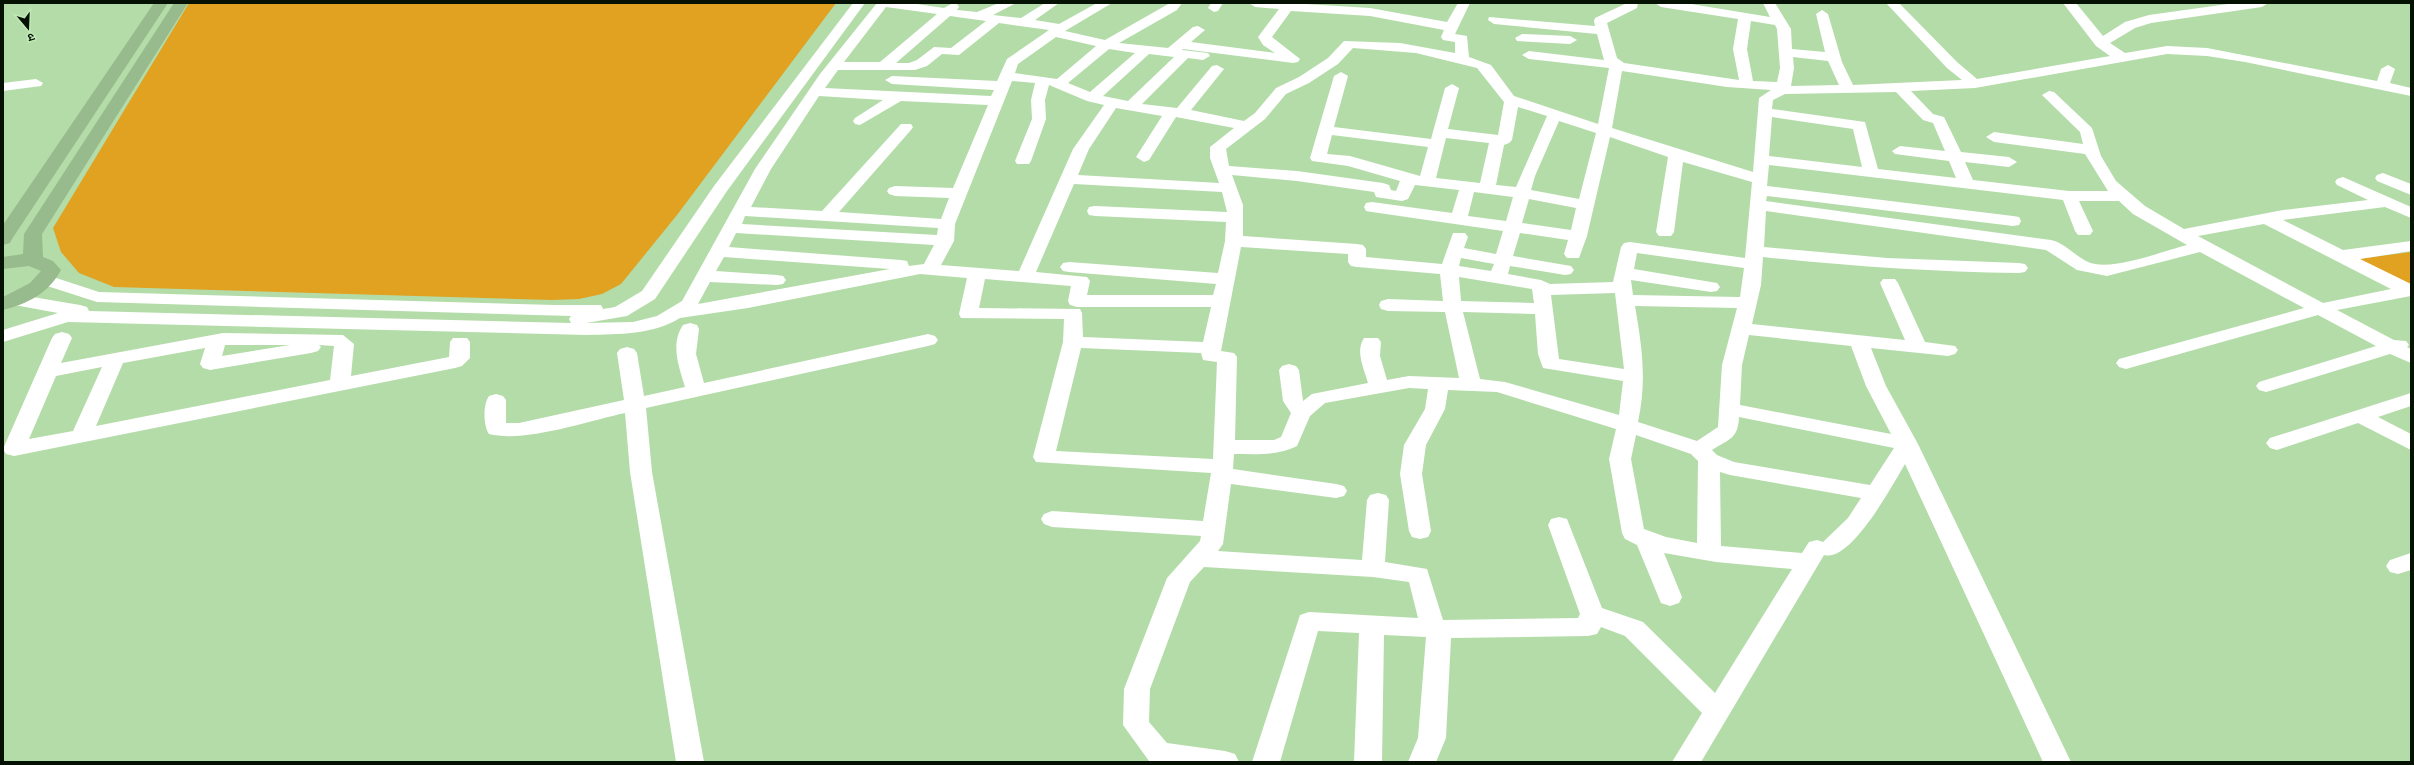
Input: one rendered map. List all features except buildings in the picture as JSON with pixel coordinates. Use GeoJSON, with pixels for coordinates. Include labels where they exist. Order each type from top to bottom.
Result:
{"type":"FeatureCollection","features":[{"type":"Feature","properties":{"kind":"main road"},"geometry":{"type":"LineString","coordinates":[[3,239],[161,3]]}},
{"type":"Feature","properties":{"kind":"main road"},"geometry":{"type":"LineString","coordinates":[[33,260],[33,234],[181,3]]}},
{"type":"Feature","properties":{"kind":"main road"},"geometry":{"type":"LineString","coordinates":[[3,263],[33,260],[46,264],[51,270],[47,280],[32,291],[9,302]]}},
{"type":"Feature","properties":{"kind":"street"},"geometry":{"type":"LineString","coordinates":[[47,280],[97,297],[554,311],[594,309],[620,299],[637,288],[844,3]]}},
{"type":"Feature","properties":{"kind":"street"},"geometry":{"type":"LineString","coordinates":[[9,302],[79,310],[536,320],[579,319],[620,312],[649,295],[720,190],[859,3]]}},
{"type":"Feature","properties":{"kind":"street"},"geometry":{"type":"LineString","coordinates":[[3,336],[68,316],[587,329],[633,328],[664,320],[688,304],[764,169],[834,66],[870,22],[883,3],[1024,22],[1108,44],[1146,50],[1178,50],[1293,59]]}},
{"type":"Feature","properties":{"kind":"street"},"geometry":{"type":"LineString","coordinates":[[883,66],[957,3]]}},
{"type":"Feature","properties":{"kind":"street"},"geometry":{"type":"LineString","coordinates":[[980,16],[1010,3]]}},
{"type":"Feature","properties":{"kind":"street"},"geometry":{"type":"LineString","coordinates":[[1024,22],[1053,3]]}},
{"type":"Feature","properties":{"kind":"street"},"geometry":{"type":"LineString","coordinates":[[927,269],[946,232],[1012,62],[1058,31],[1106,3]]}},
{"type":"Feature","properties":{"kind":"street"},"geometry":{"type":"LineString","coordinates":[[1058,84],[1108,44],[1172,7],[1176,3]]}},
{"type":"Feature","properties":{"kind":"street"},"geometry":{"type":"LineString","coordinates":[[1255,3],[1287,7],[1306,6],[1370,12],[1410,18],[1406,26],[1451,27]]}},
{"type":"Feature","properties":{"kind":"street"},"geometry":{"type":"LineString","coordinates":[[1462,59],[1462,39],[1448,37],[1451,27],[1464,3]]}},
{"type":"Feature","properties":{"kind":"street"},"geometry":{"type":"LineString","coordinates":[[1614,3],[1633,5],[1600,21],[1611,60],[1616,66]]}},
{"type":"Feature","properties":{"kind":"street"},"geometry":{"type":"LineString","coordinates":[[1661,3],[1780,22]]}},
{"type":"Feature","properties":{"kind":"street"},"geometry":{"type":"LineString","coordinates":[[1770,3],[1784,29],[1787,68],[1784,89]]}},
{"type":"Feature","properties":{"kind":"street"},"geometry":{"type":"LineString","coordinates":[[1892,3],[1952,66],[1975,84]]}},
{"type":"Feature","properties":{"kind":"street"},"geometry":{"type":"LineString","coordinates":[[2068,3],[2101,43],[2121,57]]}},
{"type":"Feature","properties":{"kind":"street"},"geometry":{"type":"LineString","coordinates":[[2169,3],[2180,14]]}},
{"type":"Feature","properties":{"kind":"street"},"geometry":{"type":"LineString","coordinates":[[2101,43],[2130,25],[2180,14],[2262,3]]}},
{"type":"Feature","properties":{"kind":"street"},"geometry":{"type":"LineString","coordinates":[[1287,7],[1266,37],[1268,42],[1315,72]]}},
{"type":"Feature","properties":{"kind":"street"},"geometry":{"type":"LineString","coordinates":[[1822,14],[1832,57],[1840,77],[1848,89]]}},
{"type":"Feature","properties":{"kind":"street"},"geometry":{"type":"LineString","coordinates":[[1745,16],[1740,49],[1747,84]]}},
{"type":"Feature","properties":{"kind":"street"},"geometry":{"type":"LineString","coordinates":[[834,66],[910,67],[922,63],[939,50],[954,52],[998,18]]}},
{"type":"Feature","properties":{"kind":"street"},"geometry":{"type":"LineString","coordinates":[[1494,20],[1604,37]]}},
{"type":"Feature","properties":{"kind":"street"},"geometry":{"type":"LineString","coordinates":[[1132,106],[1178,50],[1198,30]]}},
{"type":"Feature","properties":{"kind":"street"},"geometry":{"type":"LineString","coordinates":[[1522,38],[1604,37]]}},
{"type":"Feature","properties":{"kind":"street"},"geometry":{"type":"LineString","coordinates":[[1225,762],[1159,753],[1136,725],[1137,689],[1179,578],[1211,544],[1223,463],[1227,357],[1210,356],[1234,241],[1235,205],[1218,158],[1218,147],[1260,116],[1281,91],[1333,61],[1349,44],[1385,43],[1408,46],[1462,59],[1489,70],[1500,89],[1512,100],[1720,169],[1759,191],[2051,245],[2083,266],[2107,271],[2202,246]]}},
{"type":"Feature","properties":{"kind":"street"},"geometry":{"type":"LineString","coordinates":[[1092,98],[1146,50]]}},
{"type":"Feature","properties":{"kind":"street"},"geometry":{"type":"LineString","coordinates":[[1178,50],[1203,56]]}},
{"type":"Feature","properties":{"kind":"street"},"geometry":{"type":"LineString","coordinates":[[1529,55],[1784,89],[1848,89],[1975,84],[2167,50],[2207,52],[2411,92]]}},
{"type":"Feature","properties":{"kind":"street"},"geometry":{"type":"LineString","coordinates":[[1785,52],[1832,57]]}},
{"type":"Feature","properties":{"kind":"street"},"geometry":{"type":"LineString","coordinates":[[1573,254],[1604,130],[1616,66]]}},
{"type":"Feature","properties":{"kind":"street"},"geometry":{"type":"LineString","coordinates":[[2382,87],[2388,69]]}},
{"type":"Feature","properties":{"kind":"street"},"geometry":{"type":"LineString","coordinates":[[1144,157],[1177,113],[1217,70]]}},
{"type":"Feature","properties":{"kind":"street"},"geometry":{"type":"LineString","coordinates":[[1341,76],[1318,158],[1350,161],[1409,179],[1522,193],[1585,205]]}},
{"type":"Feature","properties":{"kind":"street"},"geometry":{"type":"LineString","coordinates":[[892,80],[1043,80],[1058,84],[1092,98],[1248,126]]}},
{"type":"Feature","properties":{"kind":"street"},"geometry":{"type":"LineString","coordinates":[[1023,161],[1039,119],[1038,100],[1043,80]]}},
{"type":"Feature","properties":{"kind":"street"},"geometry":{"type":"LineString","coordinates":[[3,87],[36,83]]}},
{"type":"Feature","properties":{"kind":"street"},"geometry":{"type":"LineString","coordinates":[[1427,181],[1440,138],[1452,88]]}},
{"type":"Feature","properties":{"kind":"street"},"geometry":{"type":"LineString","coordinates":[[1900,88],[1928,117],[1939,120],[1967,184]]}},
{"type":"Feature","properties":{"kind":"street"},"geometry":{"type":"LineString","coordinates":[[1709,551],[1704,455],[1728,430],[1732,365],[1752,285],[1766,98],[1784,89]]}},
{"type":"Feature","properties":{"kind":"street"},"geometry":{"type":"LineString","coordinates":[[2049,95],[2088,131],[2092,150],[2110,184],[2139,210],[2202,246],[2411,357]]}},
{"type":"Feature","properties":{"kind":"street"},"geometry":{"type":"LineString","coordinates":[[788,98],[813,96],[898,96],[996,101]]}},
{"type":"Feature","properties":{"kind":"street"},"geometry":{"type":"LineString","coordinates":[[860,121],[898,96]]}},
{"type":"Feature","properties":{"kind":"street"},"geometry":{"type":"LineString","coordinates":[[1326,130],[1440,138],[1504,140],[1512,100]]}},
{"type":"Feature","properties":{"kind":"street"},"geometry":{"type":"LineString","coordinates":[[1025,277],[1081,150],[1113,102]]}},
{"type":"Feature","properties":{"kind":"street"},"geometry":{"type":"LineString","coordinates":[[1765,112],[1860,125],[1871,173]]}},
{"type":"Feature","properties":{"kind":"street"},"geometry":{"type":"LineString","coordinates":[[1498,279],[1527,176],[1555,114]]}},
{"type":"Feature","properties":{"kind":"street"},"geometry":{"type":"LineString","coordinates":[[826,217],[906,127]]}},
{"type":"Feature","properties":{"kind":"street"},"geometry":{"type":"LineString","coordinates":[[1994,137],[2092,150]]}},
{"type":"Feature","properties":{"kind":"street"},"geometry":{"type":"LineString","coordinates":[[1487,189],[1497,139]]}},
{"type":"Feature","properties":{"kind":"street"},"geometry":{"type":"LineString","coordinates":[[1900,150],[2009,162]]}},
{"type":"Feature","properties":{"kind":"street"},"geometry":{"type":"LineString","coordinates":[[1665,232],[1676,155]]}},
{"type":"Feature","properties":{"kind":"street"},"geometry":{"type":"LineString","coordinates":[[1762,160],[2069,196],[2124,196]]}},
{"type":"Feature","properties":{"kind":"street"},"geometry":{"type":"LineString","coordinates":[[1068,179],[1226,179],[1297,176],[1383,188],[1376,203],[1400,203],[1459,219],[1578,236]]}},
{"type":"Feature","properties":{"kind":"street"},"geometry":{"type":"LineString","coordinates":[[2383,178],[2411,190]]}},
{"type":"Feature","properties":{"kind":"street"},"geometry":{"type":"LineString","coordinates":[[1400,203],[1409,179]]}},
{"type":"Feature","properties":{"kind":"street"},"geometry":{"type":"LineString","coordinates":[[2343,182],[2411,213]]}},
{"type":"Feature","properties":{"kind":"street"},"geometry":{"type":"LineString","coordinates":[[1459,219],[1468,186]]}},
{"type":"Feature","properties":{"kind":"street"},"geometry":{"type":"LineString","coordinates":[[895,191],[961,193]]}},
{"type":"Feature","properties":{"kind":"street"},"geometry":{"type":"LineString","coordinates":[[1759,191],[2013,221]]}},
{"type":"Feature","properties":{"kind":"street"},"geometry":{"type":"LineString","coordinates":[[2069,196],[2084,231]]}},
{"type":"Feature","properties":{"kind":"street"},"geometry":{"type":"LineString","coordinates":[[2182,234],[2266,218],[2389,202]]}},
{"type":"Feature","properties":{"kind":"street"},"geometry":{"type":"LineString","coordinates":[[740,211],[826,217],[946,232]]}},
{"type":"Feature","properties":{"kind":"street"},"geometry":{"type":"LineString","coordinates":[[1095,211],[1234,217]]}},
{"type":"Feature","properties":{"kind":"street"},"geometry":{"type":"LineString","coordinates":[[2266,218],[2410,291]]}},
{"type":"Feature","properties":{"kind":"street"},"geometry":{"type":"LineString","coordinates":[[731,228],[946,232]]}},
{"type":"Feature","properties":{"kind":"street"},"geometry":{"type":"LineString","coordinates":[[1234,241],[1357,250],[1357,262],[1449,270],[1541,285],[1547,329],[1544,336],[1550,364],[1633,376]]}},
{"type":"Feature","properties":{"kind":"street"},"geometry":{"type":"LineString","coordinates":[[1471,385],[1453,308],[1449,270],[1457,245],[1503,260],[1565,270]]}},
{"type":"Feature","properties":{"kind":"street"},"geometry":{"type":"LineString","coordinates":[[2341,256],[2411,246]]}},
{"type":"Feature","properties":{"kind":"street"},"geometry":{"type":"LineString","coordinates":[[1818,553],[1709,551],[1665,547],[1647,541],[1633,533],[1620,459],[1628,426],[1634,361],[1624,287],[1630,247],[1754,258],[1826,259],[1963,268],[2019,268]]}},
{"type":"Feature","properties":{"kind":"street"},"geometry":{"type":"LineString","coordinates":[[718,251],[922,266],[927,269]]}},
{"type":"Feature","properties":{"kind":"street"},"geometry":{"type":"LineString","coordinates":[[1069,267],[1226,279]]}},
{"type":"Feature","properties":{"kind":"street"},"geometry":{"type":"LineString","coordinates":[[675,313],[748,302],[927,269],[1080,281],[1077,301],[1221,301]]}},
{"type":"Feature","properties":{"kind":"street"},"geometry":{"type":"LineString","coordinates":[[977,273],[968,314],[1073,313],[1073,342],[1044,457],[1223,463],[1336,490]]}},
{"type":"Feature","properties":{"kind":"street"},"geometry":{"type":"LineString","coordinates":[[704,276],[777,280]]}},
{"type":"Feature","properties":{"kind":"street"},"geometry":{"type":"LineString","coordinates":[[1889,283],[1918,347]]}},
{"type":"Feature","properties":{"kind":"street"},"geometry":{"type":"LineString","coordinates":[[1624,287],[1748,303]]}},
{"type":"Feature","properties":{"kind":"street"},"geometry":{"type":"LineString","coordinates":[[1542,290],[1624,287],[1711,287]]}},
{"type":"Feature","properties":{"kind":"street"},"geometry":{"type":"LineString","coordinates":[[2126,363],[2179,350],[2319,308],[2410,291]]}},
{"type":"Feature","properties":{"kind":"street"},"geometry":{"type":"LineString","coordinates":[[1388,305],[1453,308],[1544,309]]}},
{"type":"Feature","properties":{"kind":"street"},"geometry":{"type":"LineString","coordinates":[[48,371],[217,340],[210,364],[342,341],[361,323]]}},
{"type":"Feature","properties":{"kind":"street"},"geometry":{"type":"LineString","coordinates":[[690,329],[685,344],[686,357],[697,392]]}},
{"type":"Feature","properties":{"kind":"street"},"geometry":{"type":"LineString","coordinates":[[1741,329],[1948,350]]}},
{"type":"Feature","properties":{"kind":"street"},"geometry":{"type":"LineString","coordinates":[[7,452],[48,371],[62,338]]}},
{"type":"Feature","properties":{"kind":"street"},"geometry":{"type":"LineString","coordinates":[[496,400],[496,428],[519,430],[928,340]]}},
{"type":"Feature","properties":{"kind":"street"},"geometry":{"type":"LineString","coordinates":[[340,385],[344,344],[342,341]]}},
{"type":"Feature","properties":{"kind":"street"},"geometry":{"type":"LineString","coordinates":[[1859,341],[1876,386],[1907,444],[2057,762]]}},
{"type":"Feature","properties":{"kind":"street"},"geometry":{"type":"LineString","coordinates":[[7,452],[82,435],[455,362],[460,358],[460,342]]}},
{"type":"Feature","properties":{"kind":"street"},"geometry":{"type":"LineString","coordinates":[[1073,342],[1211,348]]}},
{"type":"Feature","properties":{"kind":"street"},"geometry":{"type":"LineString","coordinates":[[1371,342],[1370,356],[1380,388]]}},
{"type":"Feature","properties":{"kind":"street"},"geometry":{"type":"LineString","coordinates":[[2266,386],[2411,342]]}},
{"type":"Feature","properties":{"kind":"street"},"geometry":{"type":"LineString","coordinates":[[627,353],[635,405],[641,472],[690,762]]}},
{"type":"Feature","properties":{"kind":"street"},"geometry":{"type":"LineString","coordinates":[[82,435],[115,359]]}},
{"type":"Feature","properties":{"kind":"street"},"geometry":{"type":"LineString","coordinates":[[1289,370],[1293,401],[1301,412]]}},
{"type":"Feature","properties":{"kind":"street"},"geometry":{"type":"LineString","coordinates":[[1223,463],[1277,447],[1290,441],[1301,412],[1319,398],[1409,382],[1498,386],[1628,426],[1704,455],[1730,468],[1874,493]]}},
{"type":"Feature","properties":{"kind":"street"},"geometry":{"type":"LineString","coordinates":[[1420,531],[1412,474],[1415,445],[1435,409],[1439,384]]}},
{"type":"Feature","properties":{"kind":"street"},"geometry":{"type":"LineString","coordinates":[[2277,444],[2411,399]]}},
{"type":"Feature","properties":{"kind":"street"},"geometry":{"type":"LineString","coordinates":[[1729,409],[1907,444]]}},
{"type":"Feature","properties":{"kind":"street"},"geometry":{"type":"LineString","coordinates":[[2360,416],[2411,443]]}},
{"type":"Feature","properties":{"kind":"street"},"geometry":{"type":"LineString","coordinates":[[1686,762],[1818,553],[1856,524],[1874,493],[1907,444]]}},
{"type":"Feature","properties":{"kind":"street"},"geometry":{"type":"LineString","coordinates":[[1373,569],[1378,500]]}},
{"type":"Feature","properties":{"kind":"street"},"geometry":{"type":"LineString","coordinates":[[1052,520],[1213,529]]}},
{"type":"Feature","properties":{"kind":"street"},"geometry":{"type":"LineString","coordinates":[[1266,762],[1309,621],[1436,629],[1588,627],[1592,614],[1559,525]]}},
{"type":"Feature","properties":{"kind":"street"},"geometry":{"type":"LineString","coordinates":[[1647,541],[1670,597]]}},
{"type":"Feature","properties":{"kind":"street"},"geometry":{"type":"LineString","coordinates":[[1198,558],[1373,569],[1419,575],[1436,629],[1432,738],[1422,762]]}},
{"type":"Feature","properties":{"kind":"street"},"geometry":{"type":"LineString","coordinates":[[1592,614],[1634,629],[1717,712]]}},
{"type":"Feature","properties":{"kind":"street"},"geometry":{"type":"LineString","coordinates":[[1368,762],[1372,625]]}},
{"type":"Feature","properties":{"kind":"shaded area"},"geometry":{"type":"Polygon","coordinates":[[[189,3],[836,3],[677,215],[621,284],[602,294],[579,299],[552,300],[114,287],[79,273],[61,252],[53,228],[189,3]]]}},
{"type":"Feature","properties":{"kind":"shaded area"},"geometry":{"type":"Polygon","coordinates":[[[2411,252],[2411,287],[2358,259],[2411,252]]]}}]}
